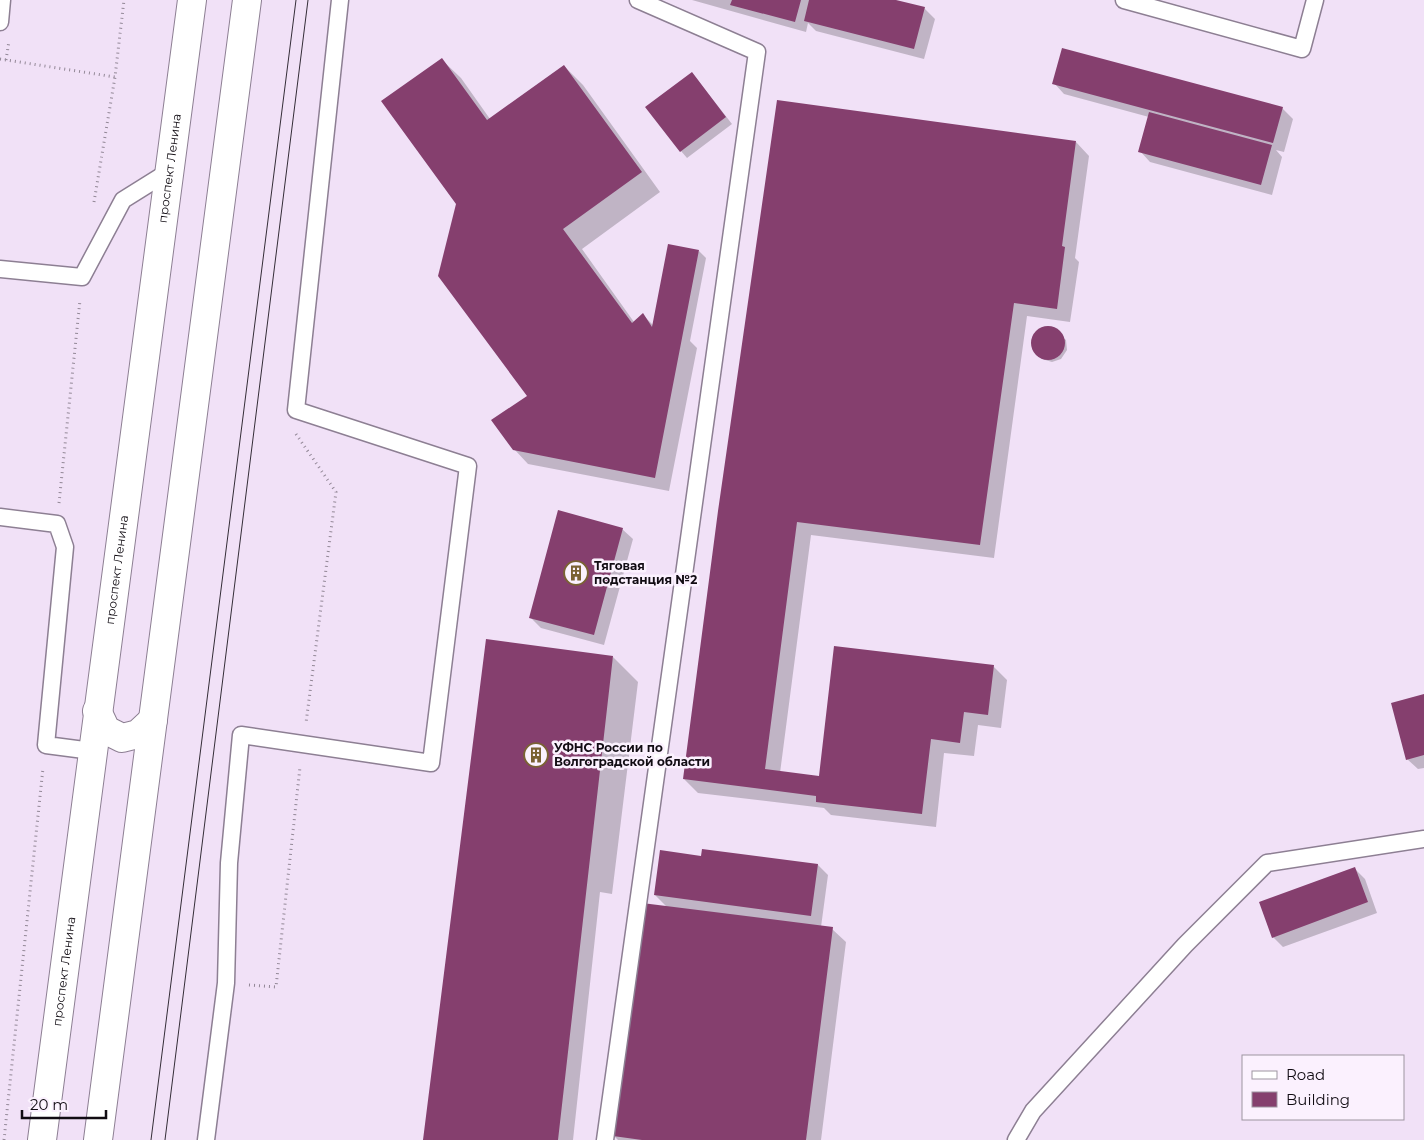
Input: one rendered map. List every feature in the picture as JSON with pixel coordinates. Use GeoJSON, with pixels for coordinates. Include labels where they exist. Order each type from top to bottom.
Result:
{"type":"FeatureCollection","features":[{"type":"Feature","properties":{"kind":"main road","name":"проспект Ленина"},"geometry":{"type":"LineString","coordinates":[[42,1140],[192,0]]}},
{"type":"Feature","properties":{"kind":"main road"},"geometry":{"type":"LineString","coordinates":[[98,1140],[247,0]]}},
{"type":"Feature","properties":{"kind":"main road"},"geometry":{"type":"LineString","coordinates":[[97,711],[106,730],[122,738],[138,734],[153,720]]}},
{"type":"Feature","properties":{"kind":"lane"},"geometry":{"type":"LineString","coordinates":[[0,22],[2,0]]}},
{"type":"Feature","properties":{"kind":"lane"},"geometry":{"type":"LineString","coordinates":[[206,1140],[226,983],[229,863],[241,735],[431,763],[468,466],[296,410],[340,0]]}},
{"type":"Feature","properties":{"kind":"lane"},"geometry":{"type":"LineString","coordinates":[[605,1140],[757,52],[638,0]]}},
{"type":"Feature","properties":{"kind":"lane"},"geometry":{"type":"LineString","coordinates":[[1124,0],[1302,49],[1315,0]]}},
{"type":"Feature","properties":{"kind":"lane"},"geometry":{"type":"LineString","coordinates":[[0,268],[82,277],[123,200],[171,170]]}},
{"type":"Feature","properties":{"kind":"lane"},"geometry":{"type":"LineString","coordinates":[[0,517],[57,524],[65,547],[46,744],[92,751]]}},
{"type":"Feature","properties":{"kind":"lane"},"geometry":{"type":"LineString","coordinates":[[1016,1140],[1033,1111],[1185,945],[1267,863],[1424,839]]}},
{"type":"Feature","properties":{"kind":"path"},"geometry":{"type":"LineString","coordinates":[[93,211],[115,77],[124,0]]}},
{"type":"Feature","properties":{"kind":"path"},"geometry":{"type":"LineString","coordinates":[[0,60],[115,77]]}},
{"type":"Feature","properties":{"kind":"path"},"geometry":{"type":"LineString","coordinates":[[57,524],[82,277]]}},
{"type":"Feature","properties":{"kind":"path"},"geometry":{"type":"LineString","coordinates":[[226,983],[276,987],[303,744],[336,492],[293,430],[296,410]]}},
{"type":"Feature","properties":{"kind":"path"},"geometry":{"type":"LineString","coordinates":[[4,1140],[46,744]]}},
{"type":"Feature","properties":{"kind":"building"},"geometry":{"type":"Polygon","coordinates":[[[732,0],[801,0],[795,22],[730,5],[732,0]]]}},
{"type":"Feature","properties":{"kind":"building"},"geometry":{"type":"Polygon","coordinates":[[[809,0],[896,0],[925,7],[914,49],[804,21],[809,0]]]}},
{"type":"Feature","properties":{"kind":"building"},"geometry":{"type":"Polygon","coordinates":[[[1062,48],[1283,107],[1273,143],[1052,84],[1062,48]]]}},
{"type":"Feature","properties":{"kind":"building"},"geometry":{"type":"Polygon","coordinates":[[[442,58],[487,120],[564,65],[642,172],[563,229],[632,323],[643,313],[652,327],[668,244],[699,250],[655,478],[513,450],[491,420],[527,396],[438,276],[456,204],[381,101],[442,58]]]}},
{"type":"Feature","properties":{"kind":"building"},"geometry":{"type":"Polygon","coordinates":[[[692,72],[726,117],[680,152],[645,107],[692,72]]]}},
{"type":"Feature","properties":{"kind":"building"},"geometry":{"type":"Polygon","coordinates":[[[777,100],[1076,141],[1062,246],[1065,247],[1057,309],[1014,303],[980,545],[797,522],[765,769],[819,776],[834,646],[994,665],[988,715],[964,712],[960,743],[931,739],[922,814],[816,802],[816,796],[683,779],[718,511],[777,100]]]}},
{"type":"Feature","properties":{"kind":"building"},"geometry":{"type":"Polygon","coordinates":[[[1149,112],[1272,145],[1261,185],[1138,152],[1149,112]]]}},
{"type":"Feature","properties":{"kind":"building"},"geometry":{"type":"Polygon","coordinates":[[[1048,326],[1060,331],[1065,343],[1060,355],[1048,360],[1036,355],[1031,343],[1036,331],[1048,326]]]}},
{"type":"Feature","properties":{"kind":"building","name":"Тяговая подстанция №2"},"geometry":{"type":"Polygon","coordinates":[[[558,510],[623,528],[594,635],[529,618],[558,510]]]}},
{"type":"Feature","properties":{"kind":"building"},"geometry":{"type":"Polygon","coordinates":[[[486,639],[613,656],[558,1140],[423,1140],[486,639]]]}},
{"type":"Feature","properties":{"kind":"building"},"geometry":{"type":"Polygon","coordinates":[[[1424,694],[1424,755],[1406,760],[1391,703],[1424,694]]]}},
{"type":"Feature","properties":{"kind":"building"},"geometry":{"type":"Polygon","coordinates":[[[702,849],[818,864],[811,916],[654,895],[660,850],[701,856],[702,849]]]}},
{"type":"Feature","properties":{"kind":"building"},"geometry":{"type":"Polygon","coordinates":[[[1355,867],[1368,902],[1272,938],[1259,902],[1355,867]]]}},
{"type":"Feature","properties":{"kind":"building"},"geometry":{"type":"Polygon","coordinates":[[[642,903],[833,927],[806,1140],[642,1140],[613,1136],[642,903]]]}},
{"type":"Feature","properties":{"kind":"tram line"},"geometry":{"type":"LineString","coordinates":[[151,1140],[296,0]]}},
{"type":"Feature","properties":{"kind":"tram line"},"geometry":{"type":"LineString","coordinates":[[165,1140],[308,0]]}},
{"type":"Feature","properties":{"kind":"place","name":"Тяговая подстанция №2"},"geometry":{"type":"Point","coordinates":[576,573]}},
{"type":"Feature","properties":{"kind":"place","name":"УФНС России по Волгоградской области"},"geometry":{"type":"Point","coordinates":[536,755]}}]}
